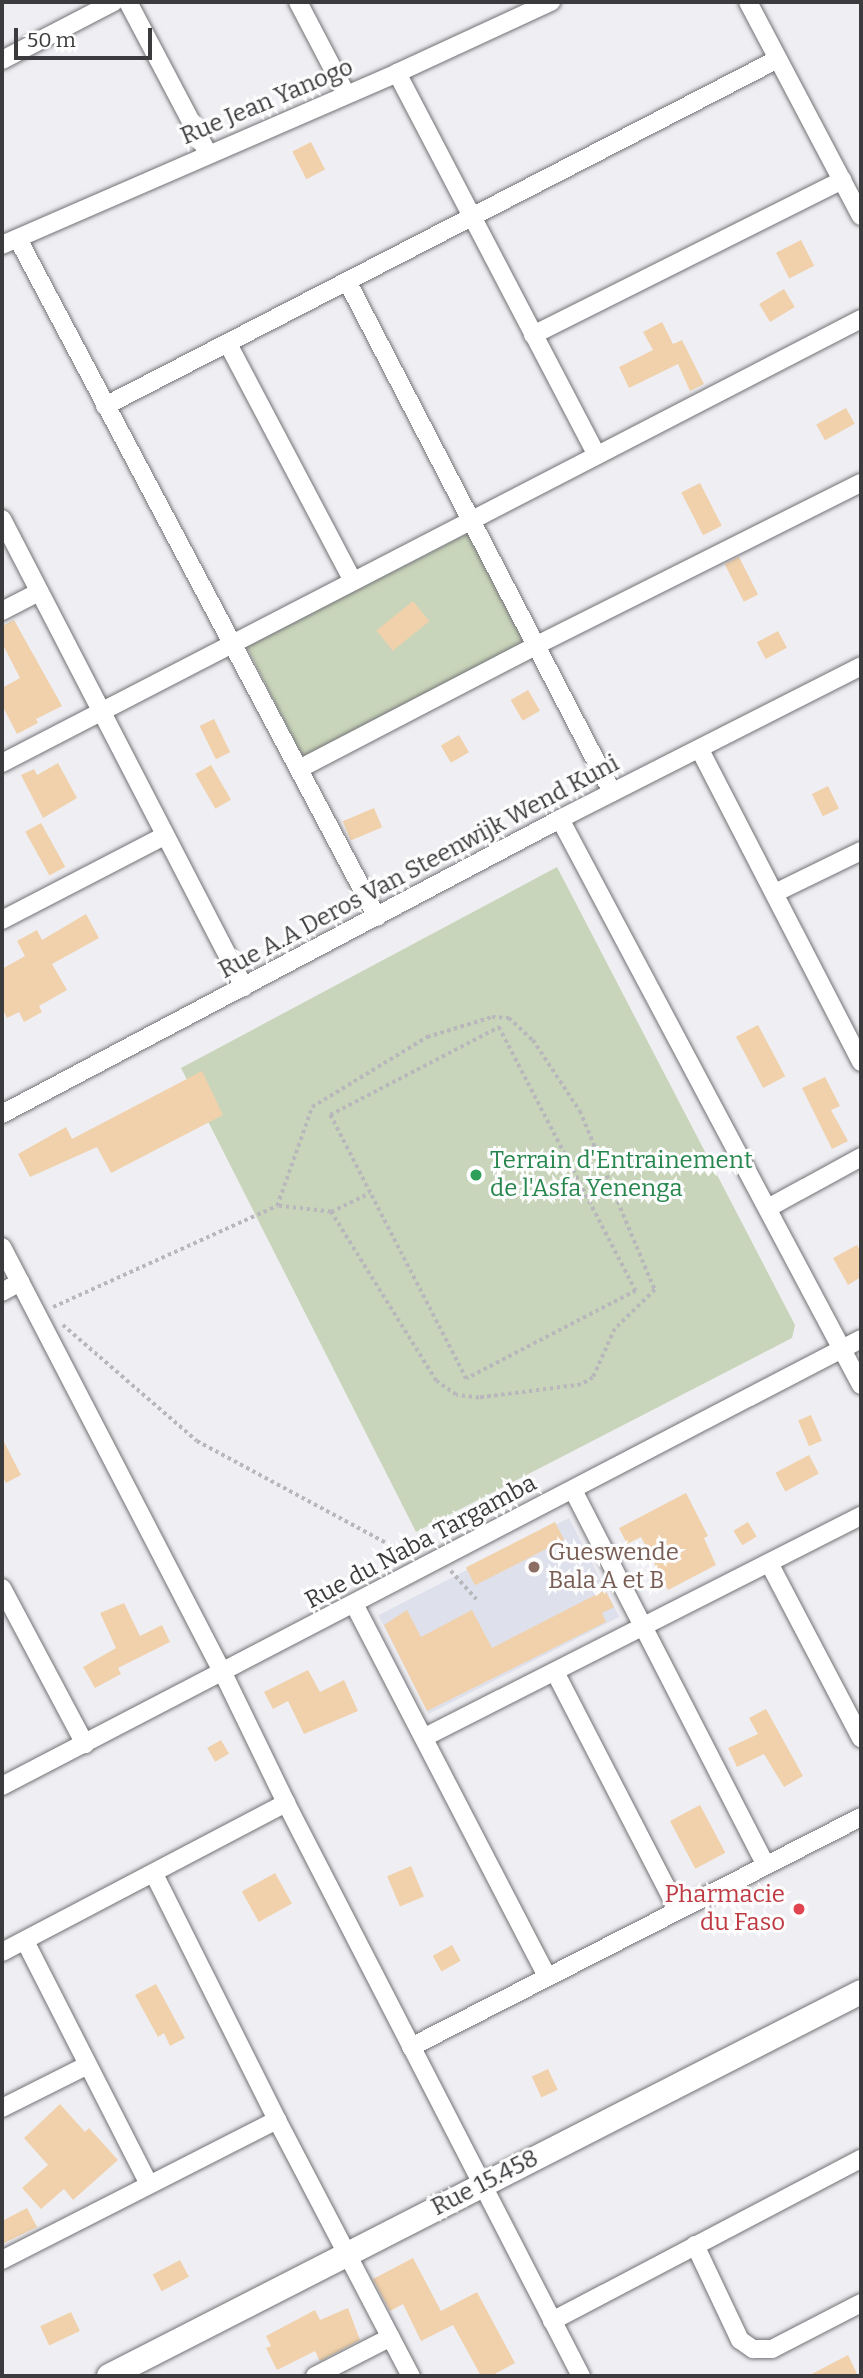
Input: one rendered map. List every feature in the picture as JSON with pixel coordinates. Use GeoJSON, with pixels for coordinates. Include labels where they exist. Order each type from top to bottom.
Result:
{"type":"FeatureCollection","features":[{"type":"Feature","properties":{"kind":"main road","name":"Rue 15.458"},"geometry":{"type":"LineString","coordinates":[[109,2376],[861,1992]]}},
{"type":"Feature","properties":{"kind":"street"},"geometry":{"type":"LineString","coordinates":[[2,60],[114,2]]}},
{"type":"Feature","properties":{"kind":"street"},"geometry":{"type":"LineString","coordinates":[[128,2],[208,154]]}},
{"type":"Feature","properties":{"kind":"street"},"geometry":{"type":"LineString","coordinates":[[298,2],[346,94]]}},
{"type":"Feature","properties":{"kind":"street","name":"Rue Jean Yanogo"},"geometry":{"type":"LineString","coordinates":[[10,242],[397,73],[551,2]]}},
{"type":"Feature","properties":{"kind":"street"},"geometry":{"type":"LineString","coordinates":[[748,2],[861,216]]}},
{"type":"Feature","properties":{"kind":"street"},"geometry":{"type":"LineString","coordinates":[[104,406],[778,59]]}},
{"type":"Feature","properties":{"kind":"street"},"geometry":{"type":"LineString","coordinates":[[397,73],[597,455]]}},
{"type":"Feature","properties":{"kind":"street"},"geometry":{"type":"LineString","coordinates":[[533,335],[842,180]]}},
{"type":"Feature","properties":{"kind":"street"},"geometry":{"type":"LineString","coordinates":[[10,242],[104,406],[377,917]]}},
{"type":"Feature","properties":{"kind":"street"},"geometry":{"type":"LineString","coordinates":[[347,281],[612,792]]}},
{"type":"Feature","properties":{"kind":"street"},"geometry":{"type":"LineString","coordinates":[[2,763],[861,319]]}},
{"type":"Feature","properties":{"kind":"street"},"geometry":{"type":"LineString","coordinates":[[228,344],[353,581]]}},
{"type":"Feature","properties":{"kind":"street"},"geometry":{"type":"LineString","coordinates":[[299,769],[535,646],[861,482]]}},
{"type":"Feature","properties":{"kind":"street"},"geometry":{"type":"LineString","coordinates":[[2,520],[244,987]]}},
{"type":"Feature","properties":{"kind":"street"},"geometry":{"type":"LineString","coordinates":[[2,611],[39,592]]}},
{"type":"Feature","properties":{"kind":"street","name":"Rue A.A Deros Van Steenwijk Wend Kuni"},"geometry":{"type":"LineString","coordinates":[[2,1114],[560,819],[861,666]]}},
{"type":"Feature","properties":{"kind":"street"},"geometry":{"type":"LineString","coordinates":[[700,750],[861,1062]]}},
{"type":"Feature","properties":{"kind":"street"},"geometry":{"type":"LineString","coordinates":[[560,819],[861,1385]]}},
{"type":"Feature","properties":{"kind":"street"},"geometry":{"type":"LineString","coordinates":[[2,920],[164,836]]}},
{"type":"Feature","properties":{"kind":"street"},"geometry":{"type":"LineString","coordinates":[[775,893],[861,851]]}},
{"type":"Feature","properties":{"kind":"street"},"geometry":{"type":"LineString","coordinates":[[768,1208],[861,1157]]}},
{"type":"Feature","properties":{"kind":"street"},"geometry":{"type":"LineString","coordinates":[[2,1247],[223,1673],[286,1803],[581,2376]]}},
{"type":"Feature","properties":{"kind":"street"},"geometry":{"type":"LineString","coordinates":[[2,1292],[20,1282]]}},
{"type":"Feature","properties":{"kind":"street","name":"Rue du Naba Targamba"},"geometry":{"type":"LineString","coordinates":[[2,1786],[861,1339]]}},
{"type":"Feature","properties":{"kind":"street"},"geometry":{"type":"LineString","coordinates":[[573,1490],[766,1865]]}},
{"type":"Feature","properties":{"kind":"street"},"geometry":{"type":"LineString","coordinates":[[425,1737],[861,1516]]}},
{"type":"Feature","properties":{"kind":"street"},"geometry":{"type":"LineString","coordinates":[[769,1563],[861,1738]]}},
{"type":"Feature","properties":{"kind":"street"},"geometry":{"type":"LineString","coordinates":[[2,1588],[7,1611],[85,1744]]}},
{"type":"Feature","properties":{"kind":"street"},"geometry":{"type":"LineString","coordinates":[[354,1604],[547,1976]]}},
{"type":"Feature","properties":{"kind":"street"},"geometry":{"type":"LineString","coordinates":[[555,1672],[678,1909]]}},
{"type":"Feature","properties":{"kind":"street"},"geometry":{"type":"LineString","coordinates":[[2,1952],[286,1803]]}},
{"type":"Feature","properties":{"kind":"street"},"geometry":{"type":"LineString","coordinates":[[411,2047],[861,1817]]}},
{"type":"Feature","properties":{"kind":"street"},"geometry":{"type":"LineString","coordinates":[[154,1874],[346,2254],[411,2376]]}},
{"type":"Feature","properties":{"kind":"street"},"geometry":{"type":"LineString","coordinates":[[25,1941],[86,2066],[149,2184]]}},
{"type":"Feature","properties":{"kind":"street"},"geometry":{"type":"LineString","coordinates":[[2,2108],[86,2066]]}},
{"type":"Feature","properties":{"kind":"street"},"geometry":{"type":"LineString","coordinates":[[2,2260],[277,2119]]}},
{"type":"Feature","properties":{"kind":"street"},"geometry":{"type":"LineString","coordinates":[[552,2321],[861,2159]]}},
{"type":"Feature","properties":{"kind":"street"},"geometry":{"type":"LineString","coordinates":[[695,2245],[740,2340],[753,2349],[772,2349],[861,2303]]}},
{"type":"Feature","properties":{"kind":"street"},"geometry":{"type":"LineString","coordinates":[[315,2376],[391,2337]]}},
{"type":"Feature","properties":{"kind":"path"},"geometry":{"type":"LineString","coordinates":[[277,1206],[312,1107],[427,1037],[492,1017],[509,1018],[534,1040],[580,1111],[655,1290],[615,1329],[593,1378],[573,1386],[479,1398],[456,1395],[436,1381],[423,1364],[377,1281],[331,1212]]}},
{"type":"Feature","properties":{"kind":"path"},"geometry":{"type":"LineString","coordinates":[[499,1027],[636,1290],[466,1378],[370,1193],[330,1115],[499,1027]]}},
{"type":"Feature","properties":{"kind":"path"},"geometry":{"type":"LineString","coordinates":[[370,1193],[331,1212],[277,1206],[48,1310],[73,1335],[197,1441],[394,1547]]}},
{"type":"Feature","properties":{"kind":"path"},"geometry":{"type":"LineString","coordinates":[[440,1559],[476,1599]]}},
{"type":"Feature","properties":{"kind":"shaded area","name":"Gueswende Bala A et B"},"geometry":{"type":"Polygon","coordinates":[[[569,1518],[619,1617],[429,1714],[378,1615],[569,1518]]]}},
{"type":"Feature","properties":{"kind":"green space"},"geometry":{"type":"Polygon","coordinates":[[[471,532],[529,646],[305,760],[246,646],[471,532]]]}},
{"type":"Feature","properties":{"kind":"green space","name":"Terrain d'Entrainement de l'Asfa Yenenga"},"geometry":{"type":"Polygon","coordinates":[[[557,867],[795,1325],[792,1338],[416,1532],[181,1068],[557,867]]]}},
{"type":"Feature","properties":{"kind":"building"},"geometry":{"type":"Polygon","coordinates":[[[311,142],[325,170],[306,179],[292,152],[311,142]]]}},
{"type":"Feature","properties":{"kind":"building"},"geometry":{"type":"Polygon","coordinates":[[[801,240],[814,266],[789,279],[776,253],[801,240]]]}},
{"type":"Feature","properties":{"kind":"building"},"geometry":{"type":"Polygon","coordinates":[[[784,289],[795,307],[770,322],[759,304],[784,289]]]}},
{"type":"Feature","properties":{"kind":"building"},"geometry":{"type":"Polygon","coordinates":[[[662,322],[673,344],[682,340],[704,384],[690,391],[678,364],[629,388],[619,367],[653,350],[643,332],[662,322]]]}},
{"type":"Feature","properties":{"kind":"building"},"geometry":{"type":"Polygon","coordinates":[[[846,408],[855,424],[825,440],[816,424],[846,408]]]}},
{"type":"Feature","properties":{"kind":"building"},"geometry":{"type":"Polygon","coordinates":[[[700,483],[722,526],[703,535],[681,493],[700,483]]]}},
{"type":"Feature","properties":{"kind":"building"},"geometry":{"type":"Polygon","coordinates":[[[739,557],[758,594],[744,602],[725,564],[739,557]]]}},
{"type":"Feature","properties":{"kind":"building"},"geometry":{"type":"Polygon","coordinates":[[[413,601],[429,621],[393,651],[376,631],[413,601]]]}},
{"type":"Feature","properties":{"kind":"building"},"geometry":{"type":"Polygon","coordinates":[[[14,620],[62,706],[36,719],[38,723],[17,734],[2,705],[2,688],[20,678],[2,643],[2,626],[14,620]]]}},
{"type":"Feature","properties":{"kind":"building"},"geometry":{"type":"Polygon","coordinates":[[[778,631],[787,648],[766,659],[757,642],[778,631]]]}},
{"type":"Feature","properties":{"kind":"building"},"geometry":{"type":"Polygon","coordinates":[[[528,690],[540,711],[523,721],[511,700],[528,690]]]}},
{"type":"Feature","properties":{"kind":"building"},"geometry":{"type":"Polygon","coordinates":[[[214,719],[230,752],[216,759],[200,726],[214,719]]]}},
{"type":"Feature","properties":{"kind":"building"},"geometry":{"type":"Polygon","coordinates":[[[459,735],[469,752],[451,763],[441,746],[459,735]]]}},
{"type":"Feature","properties":{"kind":"building"},"geometry":{"type":"Polygon","coordinates":[[[58,763],[77,798],[43,818],[21,775],[34,769],[37,775],[58,763]]]}},
{"type":"Feature","properties":{"kind":"building"},"geometry":{"type":"Polygon","coordinates":[[[211,765],[231,800],[215,809],[195,774],[211,765]]]}},
{"type":"Feature","properties":{"kind":"building"},"geometry":{"type":"Polygon","coordinates":[[[828,786],[839,808],[823,816],[812,794],[828,786]]]}},
{"type":"Feature","properties":{"kind":"building"},"geometry":{"type":"Polygon","coordinates":[[[374,808],[382,827],[351,841],[343,821],[374,808]]]}},
{"type":"Feature","properties":{"kind":"building"},"geometry":{"type":"Polygon","coordinates":[[[41,823],[65,867],[49,875],[25,832],[41,823]]]}},
{"type":"Feature","properties":{"kind":"building"},"geometry":{"type":"Polygon","coordinates":[[[86,914],[99,938],[52,964],[67,990],[39,1006],[42,1012],[24,1022],[19,1012],[7,1018],[2,1008],[2,969],[25,956],[17,941],[37,930],[42,940],[86,914]]]}},
{"type":"Feature","properties":{"kind":"building"},"geometry":{"type":"Polygon","coordinates":[[[758,1025],[785,1076],[763,1088],[736,1037],[758,1025]]]}},
{"type":"Feature","properties":{"kind":"building"},"geometry":{"type":"Polygon","coordinates":[[[202,1071],[223,1115],[111,1173],[97,1147],[30,1177],[18,1154],[66,1127],[72,1139],[202,1071]]]}},
{"type":"Feature","properties":{"kind":"building"},"geometry":{"type":"Polygon","coordinates":[[[825,1077],[840,1106],[831,1110],[848,1141],[832,1149],[802,1088],[825,1077]]]}},
{"type":"Feature","properties":{"kind":"building"},"geometry":{"type":"Polygon","coordinates":[[[857,1245],[861,1253],[861,1277],[848,1285],[833,1258],[857,1245]]]}},
{"type":"Feature","properties":{"kind":"building"},"geometry":{"type":"Polygon","coordinates":[[[811,1415],[822,1441],[809,1446],[798,1420],[811,1415]]]}},
{"type":"Feature","properties":{"kind":"building"},"geometry":{"type":"Polygon","coordinates":[[[2,1438],[21,1475],[6,1483],[2,1476],[2,1438]]]}},
{"type":"Feature","properties":{"kind":"building"},"geometry":{"type":"Polygon","coordinates":[[[809,1455],[819,1474],[785,1491],[775,1473],[809,1455]]]}},
{"type":"Feature","properties":{"kind":"building"},"geometry":{"type":"Polygon","coordinates":[[[686,1493],[708,1536],[704,1538],[716,1565],[668,1590],[641,1537],[627,1544],[619,1528],[686,1493]]]}},
{"type":"Feature","properties":{"kind":"building"},"geometry":{"type":"Polygon","coordinates":[[[555,1522],[564,1540],[475,1585],[466,1567],[555,1522]]]}},
{"type":"Feature","properties":{"kind":"building"},"geometry":{"type":"Polygon","coordinates":[[[748,1522],[757,1537],[742,1545],[733,1531],[748,1522]]]}},
{"type":"Feature","properties":{"kind":"building"},"geometry":{"type":"Polygon","coordinates":[[[605,1590],[614,1607],[602,1613],[606,1622],[427,1711],[384,1625],[407,1610],[421,1637],[472,1610],[492,1648],[605,1590]]]}},
{"type":"Feature","properties":{"kind":"building"},"geometry":{"type":"Polygon","coordinates":[[[124,1603],[140,1636],[162,1625],[170,1642],[118,1668],[121,1674],[95,1688],[83,1667],[116,1648],[100,1613],[124,1603]]]}},
{"type":"Feature","properties":{"kind":"building"},"geometry":{"type":"Polygon","coordinates":[[[308,1670],[320,1692],[344,1680],[358,1711],[304,1734],[288,1701],[273,1709],[264,1692],[308,1670]]]}},
{"type":"Feature","properties":{"kind":"building"},"geometry":{"type":"Polygon","coordinates":[[[766,1709],[803,1776],[784,1787],[764,1754],[737,1767],[728,1748],[758,1734],[749,1718],[766,1709]]]}},
{"type":"Feature","properties":{"kind":"building"},"geometry":{"type":"Polygon","coordinates":[[[221,1740],[229,1754],[215,1762],[207,1748],[221,1740]]]}},
{"type":"Feature","properties":{"kind":"building"},"geometry":{"type":"Polygon","coordinates":[[[700,1805],[725,1853],[695,1869],[670,1821],[700,1805]]]}},
{"type":"Feature","properties":{"kind":"building"},"geometry":{"type":"Polygon","coordinates":[[[411,1866],[424,1896],[400,1907],[387,1876],[411,1866]]]}},
{"type":"Feature","properties":{"kind":"building"},"geometry":{"type":"Polygon","coordinates":[[[275,1873],[292,1904],[259,1922],[242,1891],[275,1873]]]}},
{"type":"Feature","properties":{"kind":"building"},"geometry":{"type":"Polygon","coordinates":[[[452,1945],[461,1961],[441,1971],[433,1956],[452,1945]]]}},
{"type":"Feature","properties":{"kind":"building"},"geometry":{"type":"Polygon","coordinates":[[[156,1984],[185,2038],[170,2046],[164,2033],[158,2037],[135,1995],[156,1984]]]}},
{"type":"Feature","properties":{"kind":"building"},"geometry":{"type":"Polygon","coordinates":[[[548,2069],[558,2090],[541,2097],[532,2077],[548,2069]]]}},
{"type":"Feature","properties":{"kind":"building"},"geometry":{"type":"Polygon","coordinates":[[[60,2104],[85,2132],[89,2128],[118,2160],[73,2200],[64,2189],[41,2209],[22,2188],[48,2165],[24,2138],[60,2104]]]}},
{"type":"Feature","properties":{"kind":"building"},"geometry":{"type":"Polygon","coordinates":[[[27,2208],[37,2227],[2,2244],[2,2221],[27,2208]]]}},
{"type":"Feature","properties":{"kind":"building"},"geometry":{"type":"Polygon","coordinates":[[[413,2258],[441,2311],[477,2292],[515,2363],[491,2376],[481,2376],[453,2325],[421,2341],[403,2304],[390,2311],[373,2279],[413,2258]]]}},
{"type":"Feature","properties":{"kind":"building"},"geometry":{"type":"Polygon","coordinates":[[[180,2260],[189,2277],[162,2291],[153,2275],[180,2260]]]}},
{"type":"Feature","properties":{"kind":"building"},"geometry":{"type":"Polygon","coordinates":[[[348,2308],[360,2340],[320,2361],[315,2351],[277,2370],[266,2348],[271,2346],[266,2336],[315,2310],[320,2320],[348,2308]]]}},
{"type":"Feature","properties":{"kind":"building"},"geometry":{"type":"Polygon","coordinates":[[[71,2312],[80,2331],[49,2345],[40,2326],[71,2312]]]}},
{"type":"Feature","properties":{"kind":"building"},"geometry":{"type":"Polygon","coordinates":[[[848,2355],[858,2376],[808,2376],[848,2355]]]}},
{"type":"Feature","properties":{"kind":"place","name":"Terrain d'Entrainement de l'Asfa Yenenga"},"geometry":{"type":"Point","coordinates":[476,1175]}},
{"type":"Feature","properties":{"kind":"place","name":"Gueswende Bala A et B"},"geometry":{"type":"Point","coordinates":[534,1567]}},
{"type":"Feature","properties":{"kind":"place","name":"Pharmacie du Faso"},"geometry":{"type":"Point","coordinates":[799,1909]}}]}
